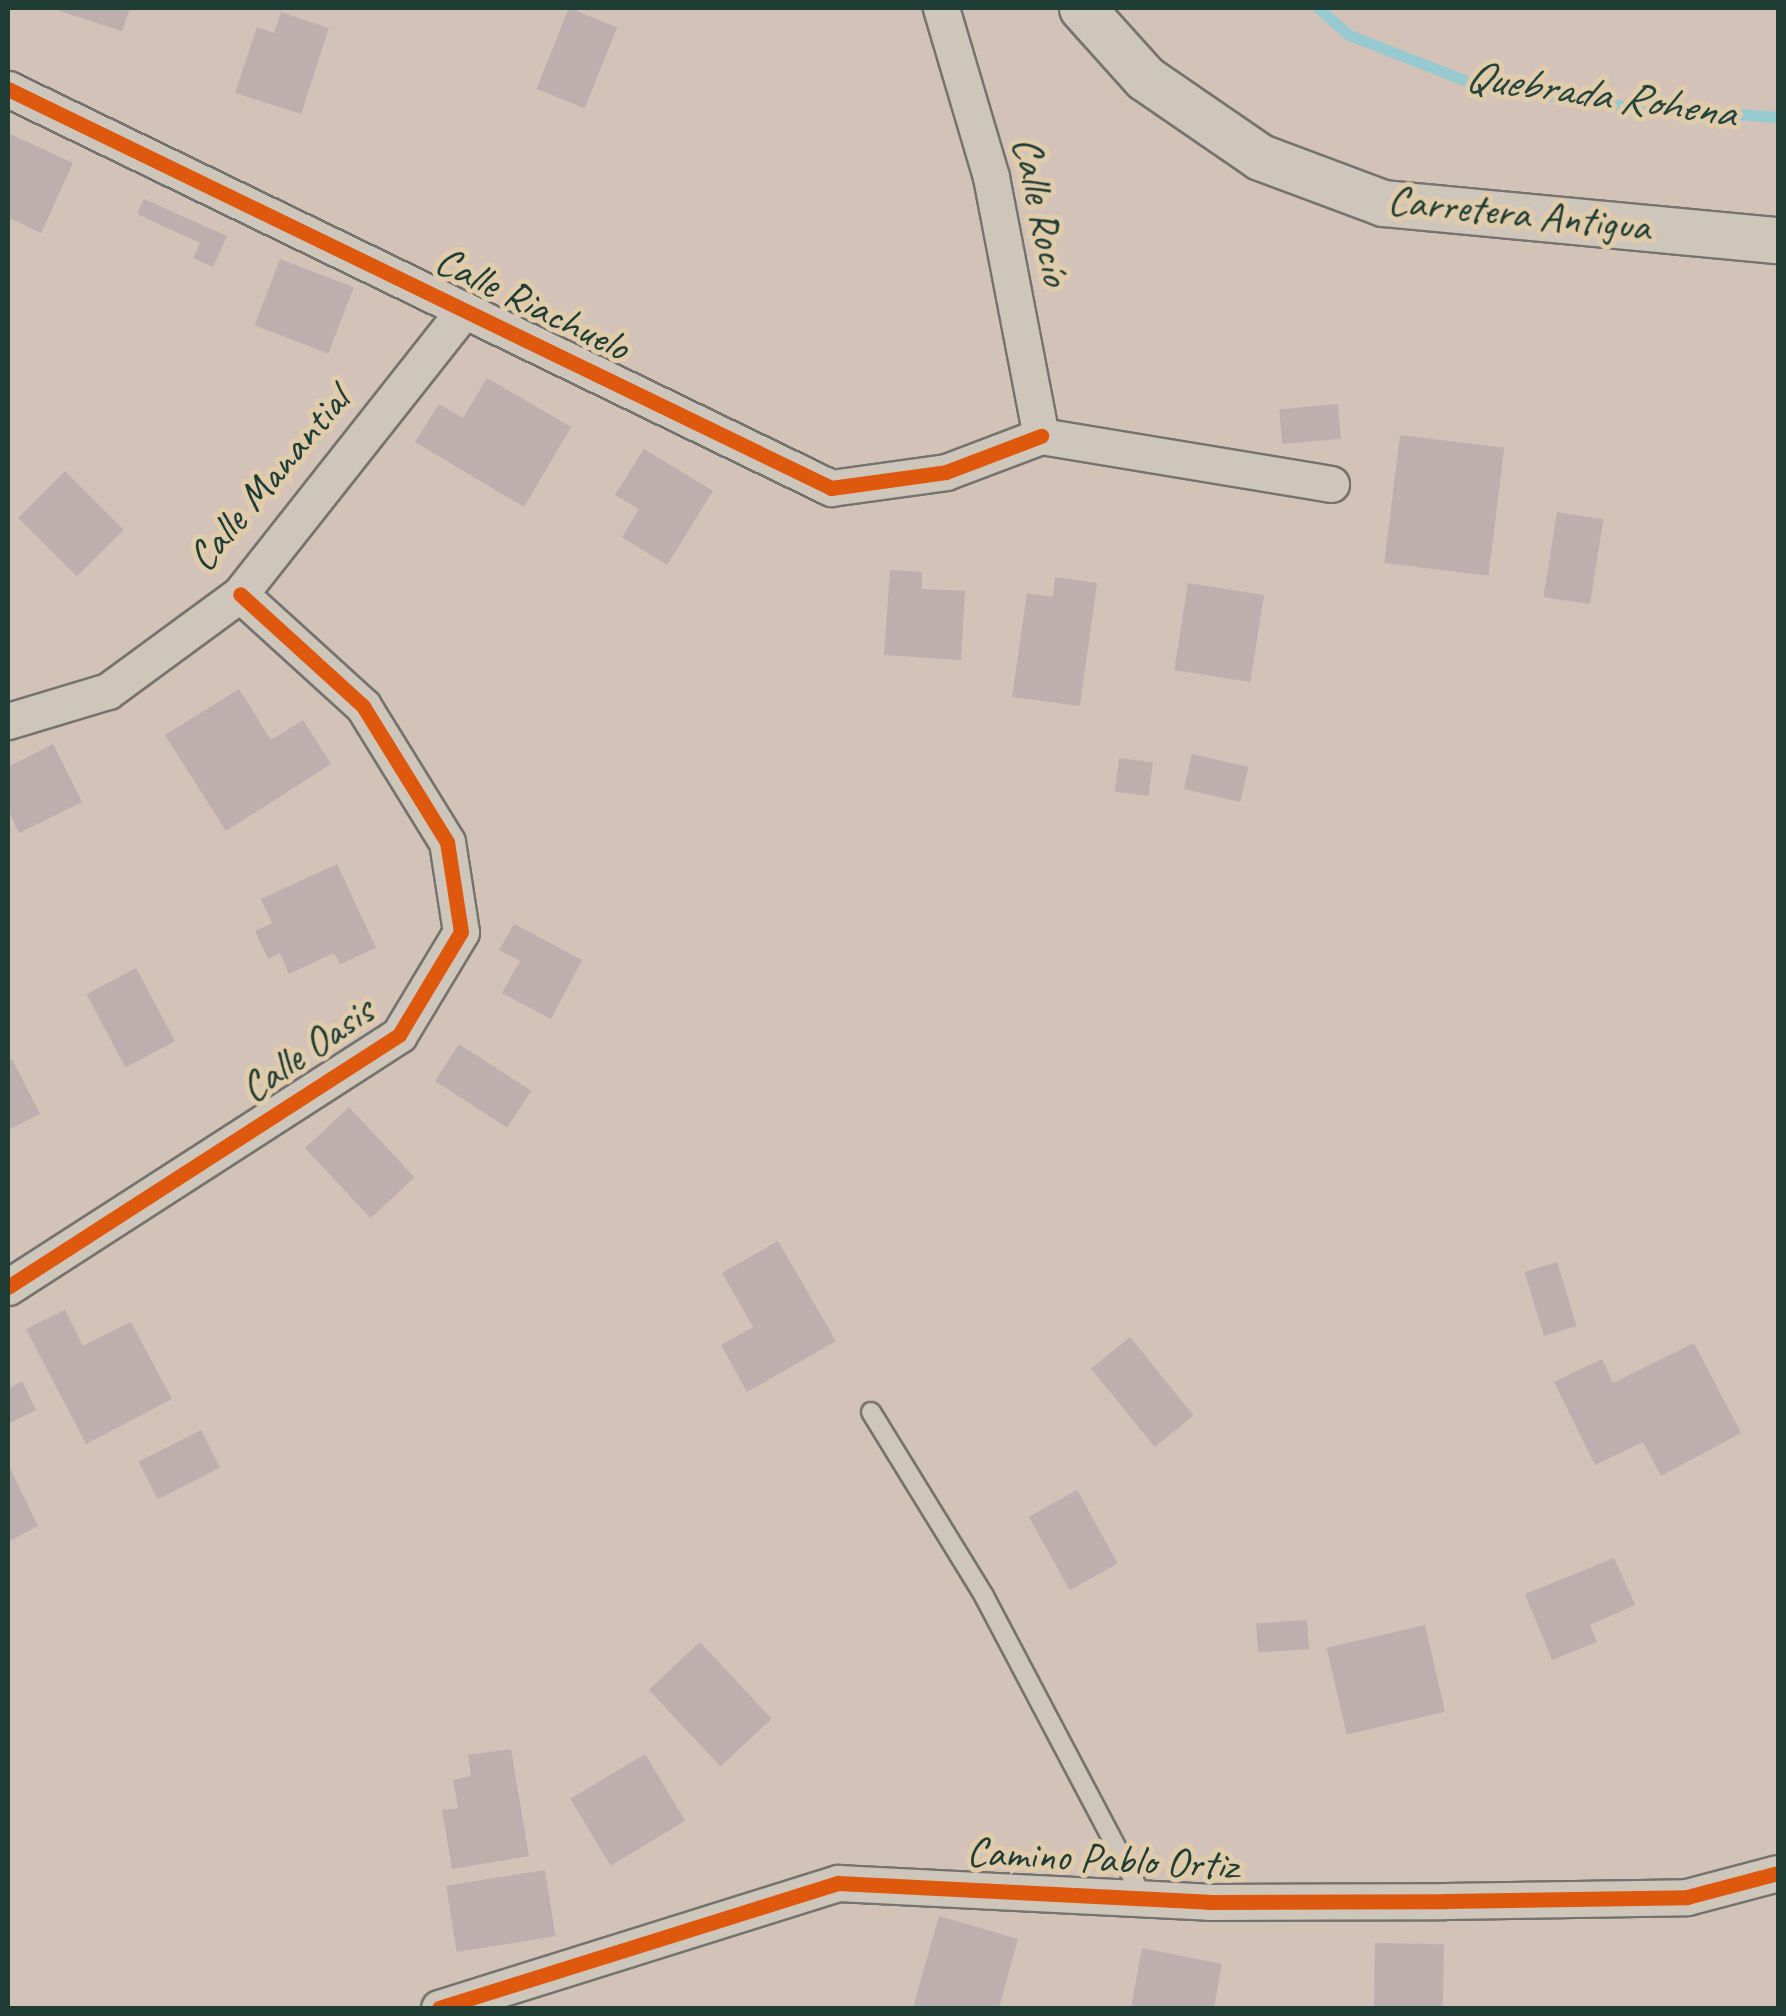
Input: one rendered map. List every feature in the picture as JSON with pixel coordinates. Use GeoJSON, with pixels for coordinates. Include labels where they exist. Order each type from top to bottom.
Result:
{"type":"FeatureCollection","features":[{"type":"Feature","properties":{"kind":"street","name":"Calle Rocío"},"geometry":{"type":"LineString","coordinates":[[942,8],[991,177],[1042,436]]}},
{"type":"Feature","properties":{"kind":"street","name":"Carretera Antigua"},"geometry":{"type":"LineString","coordinates":[[1082,8],[1145,78],[1260,157],[1384,203],[1778,240]]}},
{"type":"Feature","properties":{"kind":"street","name":"Calle Riachuelo"},"geometry":{"type":"LineString","coordinates":[[8,88],[831,488],[946,472],[1042,436]]}},
{"type":"Feature","properties":{"kind":"street","name":"Calle Manantial"},"geometry":{"type":"LineString","coordinates":[[8,721],[108,690],[240,594],[464,310]]}},
{"type":"Feature","properties":{"kind":"street"},"geometry":{"type":"LineString","coordinates":[[1042,436],[1330,484]]}},
{"type":"Feature","properties":{"kind":"street","name":"Calle Oasis"},"geometry":{"type":"LineString","coordinates":[[8,1287],[399,1035],[461,932],[447,842],[364,706],[240,594]]}},
{"type":"Feature","properties":{"kind":"street","name":"Camino Pablo Ortiz"},"geometry":{"type":"LineString","coordinates":[[439,2008],[838,1883],[1144,1898],[1686,1897],[1778,1873]]}},
{"type":"Feature","properties":{"kind":"lane"},"geometry":{"type":"LineString","coordinates":[[871,1412],[984,1596],[1144,1898]]}},
{"type":"Feature","properties":{"kind":"building"},"geometry":{"type":"Polygon","coordinates":[[[50,8],[130,8],[122,31],[50,8]]]}},
{"type":"Feature","properties":{"kind":"building"},"geometry":{"type":"Polygon","coordinates":[[[569,8],[617,27],[585,108],[536,89],[569,8]]]}},
{"type":"Feature","properties":{"kind":"building"},"geometry":{"type":"Polygon","coordinates":[[[281,12],[329,28],[301,114],[235,93],[257,27],[274,33],[281,12]]]}},
{"type":"Feature","properties":{"kind":"building"},"geometry":{"type":"Polygon","coordinates":[[[8,133],[73,163],[41,233],[8,217],[8,133]]]}},
{"type":"Feature","properties":{"kind":"building"},"geometry":{"type":"Polygon","coordinates":[[[144,199],[227,236],[213,267],[193,258],[200,243],[137,214],[144,199]]]}},
{"type":"Feature","properties":{"kind":"building"},"geometry":{"type":"Polygon","coordinates":[[[280,259],[354,287],[328,354],[255,325],[280,259]]]}},
{"type":"Feature","properties":{"kind":"building"},"geometry":{"type":"Polygon","coordinates":[[[487,378],[571,427],[524,507],[415,442],[439,404],[463,418],[487,378]]]}},
{"type":"Feature","properties":{"kind":"building"},"geometry":{"type":"Polygon","coordinates":[[[1338,404],[1341,439],[1282,444],[1279,409],[1338,404]]]}},
{"type":"Feature","properties":{"kind":"building"},"geometry":{"type":"Polygon","coordinates":[[[1400,435],[1504,448],[1488,576],[1384,563],[1400,435]]]}},
{"type":"Feature","properties":{"kind":"building"},"geometry":{"type":"Polygon","coordinates":[[[644,449],[713,491],[667,565],[622,537],[639,509],[615,495],[644,449]]]}},
{"type":"Feature","properties":{"kind":"building"},"geometry":{"type":"Polygon","coordinates":[[[65,471],[124,530],[77,576],[18,518],[65,471]]]}},
{"type":"Feature","properties":{"kind":"building"},"geometry":{"type":"Polygon","coordinates":[[[1557,512],[1603,519],[1590,604],[1544,597],[1557,512]]]}},
{"type":"Feature","properties":{"kind":"building"},"geometry":{"type":"Polygon","coordinates":[[[890,570],[922,572],[922,589],[965,591],[961,660],[884,655],[890,570]]]}},
{"type":"Feature","properties":{"kind":"building"},"geometry":{"type":"Polygon","coordinates":[[[1055,577],[1097,583],[1080,706],[1012,697],[1027,593],[1053,597],[1055,577]]]}},
{"type":"Feature","properties":{"kind":"building"},"geometry":{"type":"Polygon","coordinates":[[[1188,583],[1264,595],[1250,682],[1174,670],[1188,583]]]}},
{"type":"Feature","properties":{"kind":"building"},"geometry":{"type":"Polygon","coordinates":[[[239,689],[271,740],[303,720],[331,764],[226,831],[165,735],[239,689]]]}},
{"type":"Feature","properties":{"kind":"building"},"geometry":{"type":"Polygon","coordinates":[[[53,744],[82,802],[19,833],[8,810],[8,767],[53,744]]]}},
{"type":"Feature","properties":{"kind":"building"},"geometry":{"type":"Polygon","coordinates":[[[1192,754],[1249,767],[1240,802],[1184,789],[1192,754]]]}},
{"type":"Feature","properties":{"kind":"building"},"geometry":{"type":"Polygon","coordinates":[[[1119,758],[1153,762],[1149,796],[1115,792],[1119,758]]]}},
{"type":"Feature","properties":{"kind":"building"},"geometry":{"type":"Polygon","coordinates":[[[337,864],[376,948],[340,964],[334,953],[289,974],[280,953],[268,959],[255,931],[272,923],[261,899],[337,864]]]}},
{"type":"Feature","properties":{"kind":"building"},"geometry":{"type":"Polygon","coordinates":[[[514,924],[582,960],[551,1019],[502,993],[520,961],[499,950],[514,924]]]}},
{"type":"Feature","properties":{"kind":"building"},"geometry":{"type":"Polygon","coordinates":[[[136,968],[175,1041],[126,1068],[87,994],[136,968]]]}},
{"type":"Feature","properties":{"kind":"building"},"geometry":{"type":"Polygon","coordinates":[[[459,1044],[531,1091],[507,1128],[435,1081],[459,1044]]]}},
{"type":"Feature","properties":{"kind":"building"},"geometry":{"type":"Polygon","coordinates":[[[12,1059],[40,1114],[8,1130],[8,1061],[12,1059]]]}},
{"type":"Feature","properties":{"kind":"building"},"geometry":{"type":"Polygon","coordinates":[[[349,1107],[414,1177],[371,1218],[305,1148],[349,1107]]]}},
{"type":"Feature","properties":{"kind":"building"},"geometry":{"type":"Polygon","coordinates":[[[778,1241],[836,1341],[747,1392],[721,1345],[753,1327],[722,1273],[778,1241]]]}},
{"type":"Feature","properties":{"kind":"building"},"geometry":{"type":"Polygon","coordinates":[[[1557,1262],[1577,1326],[1544,1336],[1524,1272],[1557,1262]]]}},
{"type":"Feature","properties":{"kind":"building"},"geometry":{"type":"Polygon","coordinates":[[[65,1310],[83,1346],[131,1322],[172,1399],[86,1444],[26,1329],[65,1310]]]}},
{"type":"Feature","properties":{"kind":"building"},"geometry":{"type":"Polygon","coordinates":[[[1130,1337],[1194,1415],[1155,1447],[1091,1368],[1130,1337]]]}},
{"type":"Feature","properties":{"kind":"building"},"geometry":{"type":"Polygon","coordinates":[[[1694,1343],[1741,1433],[1661,1476],[1643,1442],[1595,1465],[1554,1382],[1602,1359],[1613,1383],[1694,1343]]]}},
{"type":"Feature","properties":{"kind":"building"},"geometry":{"type":"Polygon","coordinates":[[[22,1381],[36,1410],[8,1424],[8,1389],[22,1381]]]}},
{"type":"Feature","properties":{"kind":"building"},"geometry":{"type":"Polygon","coordinates":[[[201,1430],[220,1467],[158,1499],[139,1462],[201,1430]]]}},
{"type":"Feature","properties":{"kind":"building"},"geometry":{"type":"Polygon","coordinates":[[[8,1464],[38,1526],[8,1542],[8,1464]]]}},
{"type":"Feature","properties":{"kind":"building"},"geometry":{"type":"Polygon","coordinates":[[[1077,1490],[1118,1563],[1070,1590],[1029,1517],[1077,1490]]]}},
{"type":"Feature","properties":{"kind":"building"},"geometry":{"type":"Polygon","coordinates":[[[1614,1558],[1635,1605],[1590,1625],[1597,1642],[1552,1660],[1525,1594],[1614,1558]]]}},
{"type":"Feature","properties":{"kind":"building"},"geometry":{"type":"Polygon","coordinates":[[[1307,1620],[1309,1649],[1258,1652],[1256,1624],[1307,1620]]]}},
{"type":"Feature","properties":{"kind":"building"},"geometry":{"type":"Polygon","coordinates":[[[1425,1625],[1445,1712],[1347,1734],[1327,1648],[1425,1625]]]}},
{"type":"Feature","properties":{"kind":"building"},"geometry":{"type":"Polygon","coordinates":[[[700,1642],[772,1719],[720,1767],[649,1690],[700,1642]]]}},
{"type":"Feature","properties":{"kind":"building"},"geometry":{"type":"Polygon","coordinates":[[[511,1749],[529,1856],[452,1869],[442,1810],[458,1808],[453,1780],[471,1776],[468,1755],[511,1749]]]}},
{"type":"Feature","properties":{"kind":"building"},"geometry":{"type":"Polygon","coordinates":[[[645,1754],[685,1821],[611,1866],[570,1799],[645,1754]]]}},
{"type":"Feature","properties":{"kind":"building"},"geometry":{"type":"Polygon","coordinates":[[[545,1870],[555,1936],[457,1952],[446,1886],[545,1870]]]}},
{"type":"Feature","properties":{"kind":"building"},"geometry":{"type":"Polygon","coordinates":[[[939,1916],[1018,1939],[999,2008],[913,2008],[939,1916]]]}},
{"type":"Feature","properties":{"kind":"building"},"geometry":{"type":"Polygon","coordinates":[[[1375,1943],[1444,1944],[1443,2008],[1374,2008],[1375,1943]]]}},
{"type":"Feature","properties":{"kind":"building"},"geometry":{"type":"Polygon","coordinates":[[[1142,1948],[1222,1964],[1214,2008],[1131,2008],[1142,1948]]]}},
{"type":"Feature","properties":{"kind":"waterway","name":"Quebrada Rohena"},"geometry":{"type":"LineString","coordinates":[[1318,8],[1349,35],[1477,85],[1625,106],[1778,117]]}},
{"type":"Feature","properties":{"kind":"cycle path"},"geometry":{"type":"LineString","coordinates":[[8,89],[831,488],[946,472],[1041,436]]}},
{"type":"Feature","properties":{"kind":"cycle path"},"geometry":{"type":"LineString","coordinates":[[8,1287],[399,1035],[461,932],[447,842],[363,706],[240,594]]}},
{"type":"Feature","properties":{"kind":"cycle path"},"geometry":{"type":"LineString","coordinates":[[439,2008],[838,1883],[1209,1902],[1445,1901],[1687,1897],[1778,1873]]}}]}
